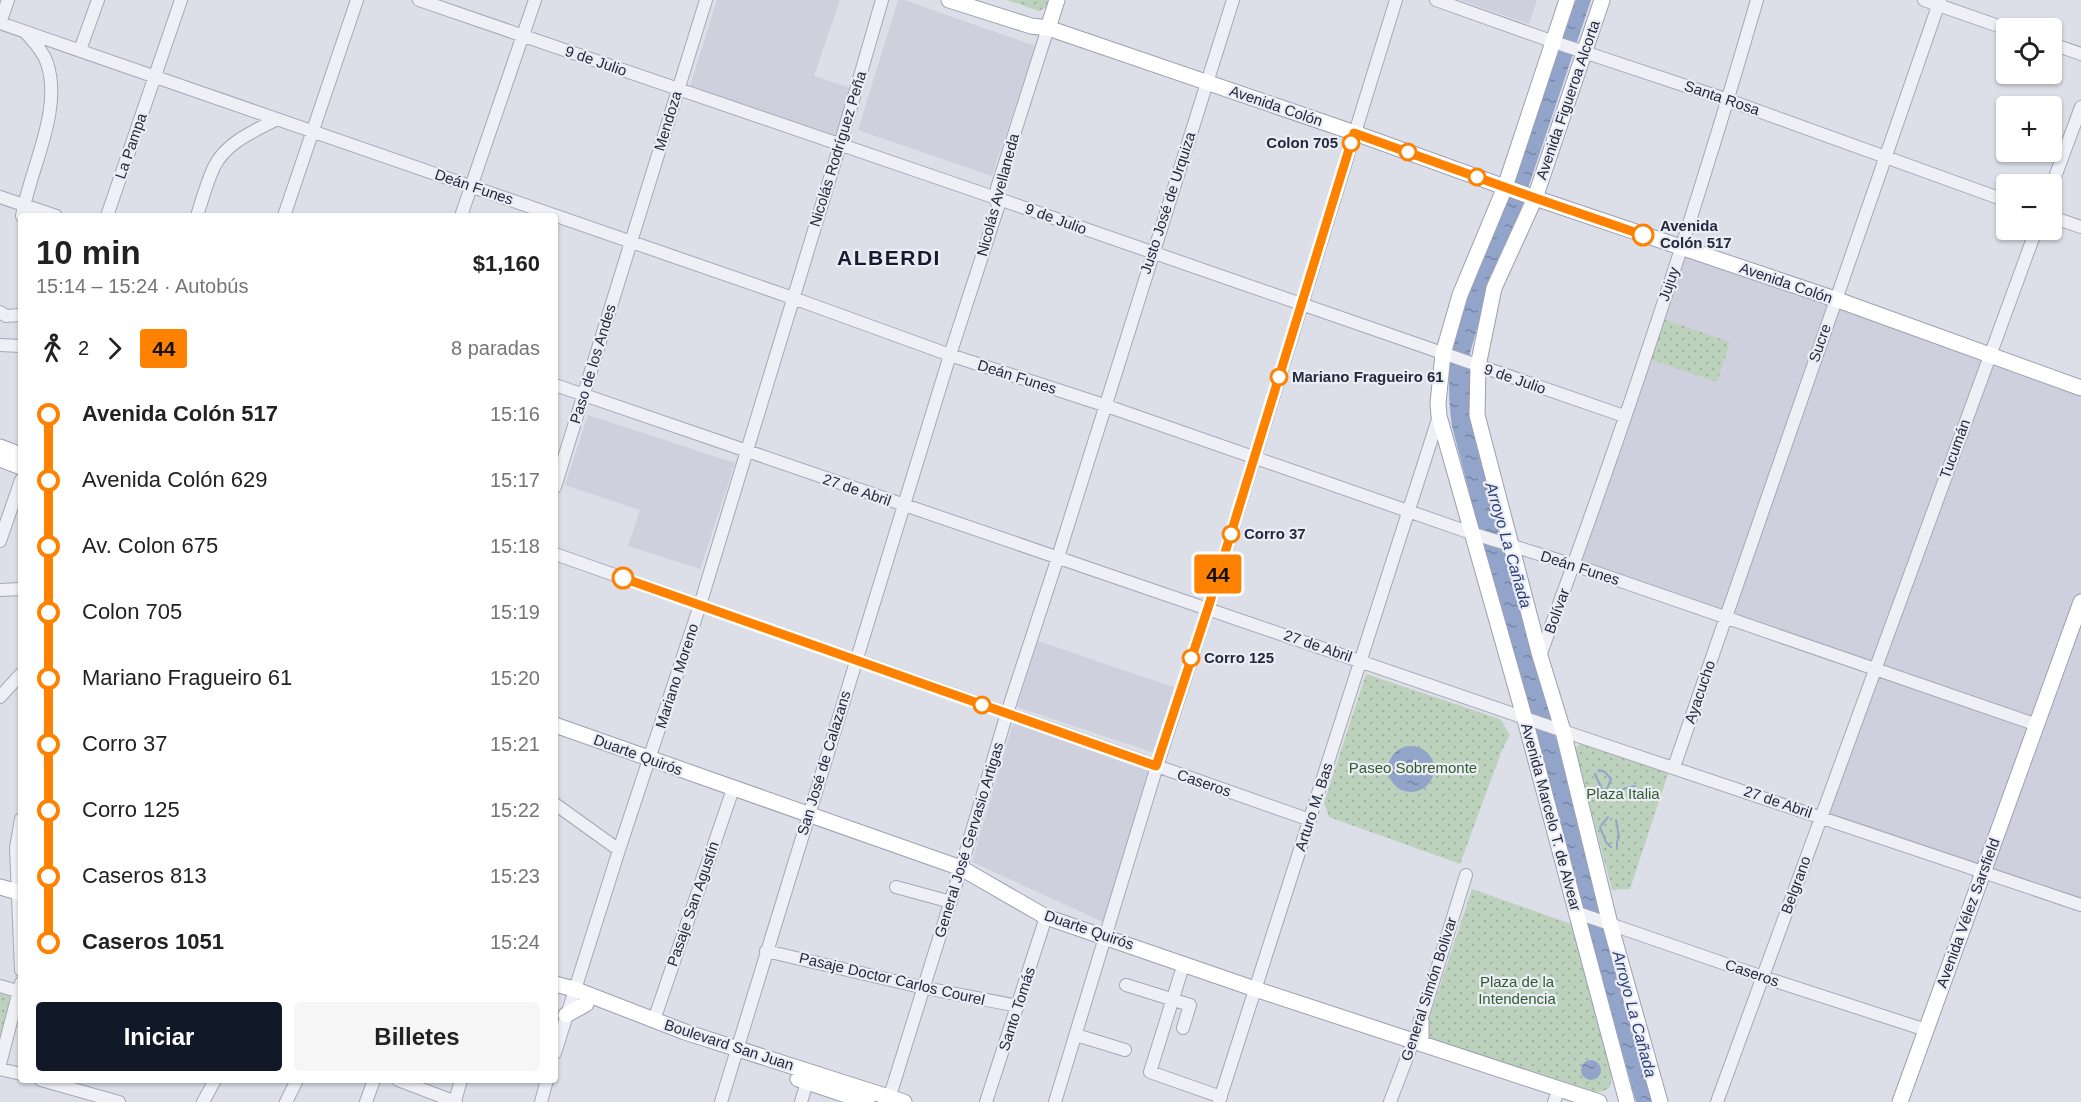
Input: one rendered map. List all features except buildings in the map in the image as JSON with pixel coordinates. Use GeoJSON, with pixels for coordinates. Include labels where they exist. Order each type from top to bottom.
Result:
{"type":"FeatureCollection","features":[{"type":"Feature","properties":{"kind":"main road","name":"Avenida Colón"},"geometry":{"type":"LineString","coordinates":[[949,0],[1030,26],[1048,28],[1207,82],[1535,198],[1835,299],[2081,388]]}},
{"type":"Feature","properties":{"kind":"main road","name":"Avenida Colón"},"geometry":{"type":"LineString","coordinates":[[978,0],[1034,18],[1048,28]]}},
{"type":"Feature","properties":{"kind":"main road","name":"Nicolás Avellaneda"},"geometry":{"type":"LineString","coordinates":[[1048,28],[1057,0]]}},
{"type":"Feature","properties":{"kind":"main road"},"geometry":{"type":"LineString","coordinates":[[1471,532],[1439,416],[1438,403],[1443,354],[1465,280],[1505,187],[1567,0]]}},
{"type":"Feature","properties":{"kind":"main road","name":"Avenida Figueroa Alcorta"},"geometry":{"type":"LineString","coordinates":[[1511,546],[1477,415],[1478,366],[1494,288],[1535,198],[1586,53],[1602,0]]}},
{"type":"Feature","properties":{"kind":"main road"},"geometry":{"type":"LineString","coordinates":[[0,447],[18,454]]}},
{"type":"Feature","properties":{"kind":"main road"},"geometry":{"type":"LineString","coordinates":[[0,459],[18,466]]}},
{"type":"Feature","properties":{"kind":"main road","name":"Avenida Marcelo T. de Alvear"},"geometry":{"type":"LineString","coordinates":[[1471,532],[1578,913],[1627,1102]]}},
{"type":"Feature","properties":{"kind":"main road","name":"Avenida Marcelo T. de Alvear"},"geometry":{"type":"LineString","coordinates":[[1511,546],[1540,656],[1563,731],[1610,924],[1660,1102]]}},
{"type":"Feature","properties":{"kind":"main road","name":"Avenida Vélez Sarsfield"},"geometry":{"type":"LineString","coordinates":[[1900,1102],[2081,602]]}},
{"type":"Feature","properties":{"kind":"main road","name":"Duarte Quirós"},"geometry":{"type":"LineString","coordinates":[[558,726],[961,868],[1046,916],[1417,1042],[1556,1095],[1598,1101]]}},
{"type":"Feature","properties":{"kind":"main road"},"geometry":{"type":"LineString","coordinates":[[0,878],[18,887]]}},
{"type":"Feature","properties":{"kind":"main road"},"geometry":{"type":"LineString","coordinates":[[0,887],[18,888]]}},
{"type":"Feature","properties":{"kind":"main road","name":"Boulevard San Juan"},"geometry":{"type":"LineString","coordinates":[[558,986],[577,997],[736,1054],[894,1100]]}},
{"type":"Feature","properties":{"kind":"main road","name":"Boulevard San Juan"},"geometry":{"type":"LineString","coordinates":[[558,994],[654,1020],[807,1082],[867,1102]]}},
{"type":"Feature","properties":{"kind":"main road"},"geometry":{"type":"LineString","coordinates":[[566,1015],[577,997]]}},
{"type":"Feature","properties":{"kind":"main road"},"geometry":{"type":"LineString","coordinates":[[1417,1042],[1421,1021]]}},
{"type":"Feature","properties":{"kind":"main road"},"geometry":{"type":"LineString","coordinates":[[1598,1101],[1606,1098],[1614,1088],[1616,1064]]}},
{"type":"Feature","properties":{"kind":"street"},"geometry":{"type":"LineString","coordinates":[[0,23],[8,0]]}},
{"type":"Feature","properties":{"kind":"street"},"geometry":{"type":"LineString","coordinates":[[80,50],[98,0]]}},
{"type":"Feature","properties":{"kind":"street","name":"La Pampa"},"geometry":{"type":"LineString","coordinates":[[108,213],[181,0]]}},
{"type":"Feature","properties":{"kind":"street"},"geometry":{"type":"LineString","coordinates":[[285,213],[357,0]]}},
{"type":"Feature","properties":{"kind":"street","name":"9 de Julio"},"geometry":{"type":"LineString","coordinates":[[419,0],[1624,416]]}},
{"type":"Feature","properties":{"kind":"street"},"geometry":{"type":"LineString","coordinates":[[462,213],[535,0]]}},
{"type":"Feature","properties":{"kind":"street","name":"Mendoza"},"geometry":{"type":"LineString","coordinates":[[632,242],[706,0]]}},
{"type":"Feature","properties":{"kind":"street","name":"Nicolás Rodríguez Peña"},"geometry":{"type":"LineString","coordinates":[[793,298],[882,0]]}},
{"type":"Feature","properties":{"kind":"street","name":"Justo José de Urquiza"},"geometry":{"type":"LineString","coordinates":[[1104,405],[1233,0]]}},
{"type":"Feature","properties":{"kind":"street"},"geometry":{"type":"LineString","coordinates":[[1055,1102],[1156,766],[1208,608],[1396,0]]}},
{"type":"Feature","properties":{"kind":"street","name":"Santa Rosa"},"geometry":{"type":"LineString","coordinates":[[1436,0],[1728,100],[1996,197]]}},
{"type":"Feature","properties":{"kind":"street","name":"Jujuy"},"geometry":{"type":"LineString","coordinates":[[1574,565],[1681,247],[1757,0]]}},
{"type":"Feature","properties":{"kind":"street"},"geometry":{"type":"LineString","coordinates":[[1924,0],[1939,2],[1996,24]]}},
{"type":"Feature","properties":{"kind":"street","name":"Sucre"},"geometry":{"type":"LineString","coordinates":[[1726,617],[1939,2]]}},
{"type":"Feature","properties":{"kind":"street","name":"Deán Funes"},"geometry":{"type":"LineString","coordinates":[[0,23],[549,213]]}},
{"type":"Feature","properties":{"kind":"street","name":"Nicolás Avellaneda"},"geometry":{"type":"LineString","coordinates":[[950,355],[998,207],[996,198],[1048,28]]}},
{"type":"Feature","properties":{"kind":"street"},"geometry":{"type":"LineString","coordinates":[[0,197],[23,211],[49,114],[51,93],[47,63],[40,49],[24,31]]}},
{"type":"Feature","properties":{"kind":"street"},"geometry":{"type":"LineString","coordinates":[[2062,47],[2081,54]]}},
{"type":"Feature","properties":{"kind":"street"},"geometry":{"type":"LineString","coordinates":[[2056,174],[2081,107]]}},
{"type":"Feature","properties":{"kind":"street"},"geometry":{"type":"LineString","coordinates":[[198,213],[215,165],[222,156],[232,145],[277,119]]}},
{"type":"Feature","properties":{"kind":"street","name":"Deán Funes"},"geometry":{"type":"LineString","coordinates":[[558,216],[950,355],[1104,405],[2037,725]]}},
{"type":"Feature","properties":{"kind":"street"},"geometry":{"type":"LineString","coordinates":[[2062,220],[2081,227]]}},
{"type":"Feature","properties":{"kind":"street","name":"Tucumán"},"geometry":{"type":"LineString","coordinates":[[1875,669],[2032,240]]}},
{"type":"Feature","properties":{"kind":"street","name":"Paso de los Andes"},"geometry":{"type":"LineString","coordinates":[[558,477],[632,242]]}},
{"type":"Feature","properties":{"kind":"street","name":"Mariano Moreno"},"geometry":{"type":"LineString","coordinates":[[577,997],[619,850],[700,605],[793,298]]}},
{"type":"Feature","properties":{"kind":"street"},"geometry":{"type":"LineString","coordinates":[[0,312],[6,316],[18,315]]}},
{"type":"Feature","properties":{"kind":"street"},"geometry":{"type":"LineString","coordinates":[[0,345],[18,345]]}},
{"type":"Feature","properties":{"kind":"street","name":"San José de Calazans"},"geometry":{"type":"LineString","coordinates":[[721,1102],[950,355]]}},
{"type":"Feature","properties":{"kind":"street","name":"27 de Abril"},"geometry":{"type":"LineString","coordinates":[[558,387],[1563,731],[2081,904]]}},
{"type":"Feature","properties":{"kind":"street","name":"General José Gervasio Artigas"},"geometry":{"type":"LineString","coordinates":[[894,1100],[1006,713],[1058,557],[1104,405]]}},
{"type":"Feature","properties":{"kind":"street","name":"Arturo M. Bas"},"geometry":{"type":"LineString","coordinates":[[1220,1100],[1439,416]]}},
{"type":"Feature","properties":{"kind":"street"},"geometry":{"type":"LineString","coordinates":[[0,541],[18,489]]}},
{"type":"Feature","properties":{"kind":"street","name":"Caseros"},"geometry":{"type":"LineString","coordinates":[[558,555],[1310,820]]}},
{"type":"Feature","properties":{"kind":"street","name":"Bolívar"},"geometry":{"type":"LineString","coordinates":[[1540,656],[1574,565]]}},
{"type":"Feature","properties":{"kind":"street"},"geometry":{"type":"LineString","coordinates":[[0,590],[18,589]]}},
{"type":"Feature","properties":{"kind":"street","name":"Ayacucho"},"geometry":{"type":"LineString","coordinates":[[1674,767],[1726,617]]}},
{"type":"Feature","properties":{"kind":"street","name":"Belgrano"},"geometry":{"type":"LineString","coordinates":[[1717,1102],[1875,669]]}},
{"type":"Feature","properties":{"kind":"street"},"geometry":{"type":"LineString","coordinates":[[0,697],[18,677]]}},
{"type":"Feature","properties":{"kind":"street","name":"Pasaje San Agustín"},"geometry":{"type":"LineString","coordinates":[[654,1020],[733,789]]}},
{"type":"Feature","properties":{"kind":"street"},"geometry":{"type":"LineString","coordinates":[[558,806],[619,850]]}},
{"type":"Feature","properties":{"kind":"street"},"geometry":{"type":"LineString","coordinates":[[18,836],[16,848],[18,875]]}},
{"type":"Feature","properties":{"kind":"street","name":"General Simón Bolivar"},"geometry":{"type":"LineString","coordinates":[[1421,1021],[1466,875]]}},
{"type":"Feature","properties":{"kind":"street"},"geometry":{"type":"LineString","coordinates":[[896,887],[951,902]]}},
{"type":"Feature","properties":{"kind":"street","name":"Caseros"},"geometry":{"type":"LineString","coordinates":[[1578,913],[1926,1030]]}},
{"type":"Feature","properties":{"kind":"street","name":"Santo Tomás"},"geometry":{"type":"LineString","coordinates":[[986,1102],[1046,916]]}},
{"type":"Feature","properties":{"kind":"street","name":"Pasaje Doctor Carlos Courel"},"geometry":{"type":"LineString","coordinates":[[766,951],[925,988],[1018,1006]]}},
{"type":"Feature","properties":{"kind":"street"},"geometry":{"type":"LineString","coordinates":[[1184,963],[1150,1072],[1220,1100]]}},
{"type":"Feature","properties":{"kind":"street"},"geometry":{"type":"LineString","coordinates":[[1126,985],[1190,1005],[1183,1028]]}},
{"type":"Feature","properties":{"kind":"street"},"geometry":{"type":"LineString","coordinates":[[0,986],[18,989]]}},
{"type":"Feature","properties":{"kind":"street"},"geometry":{"type":"LineString","coordinates":[[18,1000],[0,1066],[18,1073]]}},
{"type":"Feature","properties":{"kind":"street"},"geometry":{"type":"LineString","coordinates":[[558,1043],[566,1015]]}},
{"type":"Feature","properties":{"kind":"street"},"geometry":{"type":"LineString","coordinates":[[1076,1035],[1125,1050]]}},
{"type":"Feature","properties":{"kind":"street","name":"General Simón Bolivar"},"geometry":{"type":"LineString","coordinates":[[1390,1102],[1417,1042]]}},
{"type":"Feature","properties":{"kind":"street"},"geometry":{"type":"LineString","coordinates":[[801,1102],[807,1082]]}},
{"type":"Feature","properties":{"kind":"street"},"geometry":{"type":"LineString","coordinates":[[52,1083],[119,1102]]}},
{"type":"Feature","properties":{"kind":"street"},"geometry":{"type":"LineString","coordinates":[[203,1102],[213,1083]]}},
{"type":"Feature","properties":{"kind":"street"},"geometry":{"type":"LineString","coordinates":[[286,1102],[296,1083]]}},
{"type":"Feature","properties":{"kind":"street"},"geometry":{"type":"LineString","coordinates":[[366,1102],[373,1083]]}},
{"type":"Feature","properties":{"kind":"street"},"geometry":{"type":"LineString","coordinates":[[406,1083],[455,1102],[460,1083]]}},
{"type":"Feature","properties":{"kind":"street"},"geometry":{"type":"LineString","coordinates":[[541,1102],[546,1083]]}},
{"type":"Feature","properties":{"kind":"shaded area"},"geometry":{"type":"Polygon","coordinates":[[[717,0],[840,0],[814,76],[850,88],[836,136],[690,86],[717,0]]]}},
{"type":"Feature","properties":{"kind":"shaded area"},"geometry":{"type":"Polygon","coordinates":[[[898,0],[904,0],[1035,46],[992,176],[858,130],[898,0]]]}},
{"type":"Feature","properties":{"kind":"shaded area"},"geometry":{"type":"Polygon","coordinates":[[[1460,0],[1537,0],[1529,24],[1460,0]]]}},
{"type":"Feature","properties":{"kind":"shaded area"},"geometry":{"type":"Polygon","coordinates":[[[1681,247],[2081,386],[2081,905],[1821,817],[1875,669],[1574,565],[1681,247]]]}},
{"type":"Feature","properties":{"kind":"shaded area"},"geometry":{"type":"Polygon","coordinates":[[[588,415],[735,463],[700,569],[628,546],[640,510],[565,485],[588,415]]]}},
{"type":"Feature","properties":{"kind":"shaded area"},"geometry":{"type":"Polygon","coordinates":[[[1038,641],[1179,689],[1158,754],[1017,707],[1038,641]]]}},
{"type":"Feature","properties":{"kind":"shaded area"},"geometry":{"type":"Polygon","coordinates":[[[1014,720],[1150,770],[1103,922],[972,862],[1014,720]]]}},
{"type":"Feature","properties":{"kind":"green space"},"geometry":{"type":"Polygon","coordinates":[[[1007,0],[1048,0],[1046,7],[1039,11],[1007,0]]]}},
{"type":"Feature","properties":{"kind":"green space"},"geometry":{"type":"Polygon","coordinates":[[[1663,319],[1730,342],[1717,382],[1649,359],[1663,319]]]}},
{"type":"Feature","properties":{"kind":"green space","name":"Paseo Sobremonte"},"geometry":{"type":"Polygon","coordinates":[[[1366,674],[1500,719],[1510,735],[1502,750],[1460,864],[1329,817],[1324,803],[1366,674]]]}},
{"type":"Feature","properties":{"kind":"green space","name":"Plaza Italia"},"geometry":{"type":"Polygon","coordinates":[[[1582,742],[1669,771],[1630,889],[1612,890],[1575,749],[1582,742]]]}},
{"type":"Feature","properties":{"kind":"green space","name":"Plaza de la Intendencia"},"geometry":{"type":"Polygon","coordinates":[[[1472,889],[1577,926],[1611,1070],[1611,1082],[1608,1089],[1588,1092],[1423,1037],[1472,889]]]}},
{"type":"Feature","properties":{"kind":"green space"},"geometry":{"type":"Polygon","coordinates":[[[0,990],[12,993],[0,1040],[0,990]]]}},
{"type":"Feature","properties":{"kind":"water"},"geometry":{"type":"Polygon","coordinates":[[[1576,0],[1591,0],[1521,209],[1495,266],[1470,353],[1470,419],[1654,1102],[1636,1102],[1481,538],[1452,426],[1450,406],[1449,377],[1452,347],[1478,262],[1505,205],[1576,0]]]}},
{"type":"Feature","properties":{"kind":"water"},"geometry":{"type":"Polygon","coordinates":[[[1411,746],[1427,753],[1434,769],[1427,785],[1411,792],[1395,785],[1388,769],[1395,753],[1411,746]]]}},
{"type":"Feature","properties":{"kind":"water"},"geometry":{"type":"Polygon","coordinates":[[[1587,1060],[1595,1060],[1601,1066],[1601,1074],[1595,1080],[1587,1080],[1581,1074],[1581,1066],[1587,1060]]]}},
{"type":"Feature","properties":{"kind":"waterway"},"geometry":{"type":"LineString","coordinates":[[1599,770],[1605,772],[1611,779],[1607,789],[1612,797]]}},
{"type":"Feature","properties":{"kind":"waterway"},"geometry":{"type":"LineString","coordinates":[[1595,774],[1605,796]]}},
{"type":"Feature","properties":{"kind":"waterway"},"geometry":{"type":"LineString","coordinates":[[1619,796],[1623,789],[1635,786]]}},
{"type":"Feature","properties":{"kind":"waterway"},"geometry":{"type":"LineString","coordinates":[[1608,817],[1600,827],[1606,842],[1611,847]]}},
{"type":"Feature","properties":{"kind":"waterway"},"geometry":{"type":"LineString","coordinates":[[1616,820],[1619,837],[1617,847]]}},
{"type":"Feature","properties":{"kind":"bus line","name":"44"},"geometry":{"type":"LineString","coordinates":[[623,578],[1156,766],[1208,608],[1354,133],[1643,235]]}},
{"type":"Feature","properties":{"kind":"place","name":"Colon 705"},"geometry":{"type":"Point","coordinates":[1351,143]}},
{"type":"Feature","properties":{"kind":"place","name":"Avenida Colón 517"},"geometry":{"type":"Point","coordinates":[1643,235]}},
{"type":"Feature","properties":{"kind":"place","name":"Mariano Fragueiro 61"},"geometry":{"type":"Point","coordinates":[1279,377]}},
{"type":"Feature","properties":{"kind":"place","name":"Corro 37"},"geometry":{"type":"Point","coordinates":[1231,534]}},
{"type":"Feature","properties":{"kind":"place","name":"Corro 125"},"geometry":{"type":"Point","coordinates":[1191,658]}},
{"type":"Feature","properties":{"kind":"district","name":"ALBERDI"},"geometry":{"type":"Point","coordinates":[889,258]}},
{"type":"Feature","properties":{"kind":"water label","name":"Arroyo La Cañada"},"geometry":{"type":"Point","coordinates":[1509,545]}},
{"type":"Feature","properties":{"kind":"water label","name":"Arroyo La Cañada"},"geometry":{"type":"Point","coordinates":[1635,1014]}}]}
